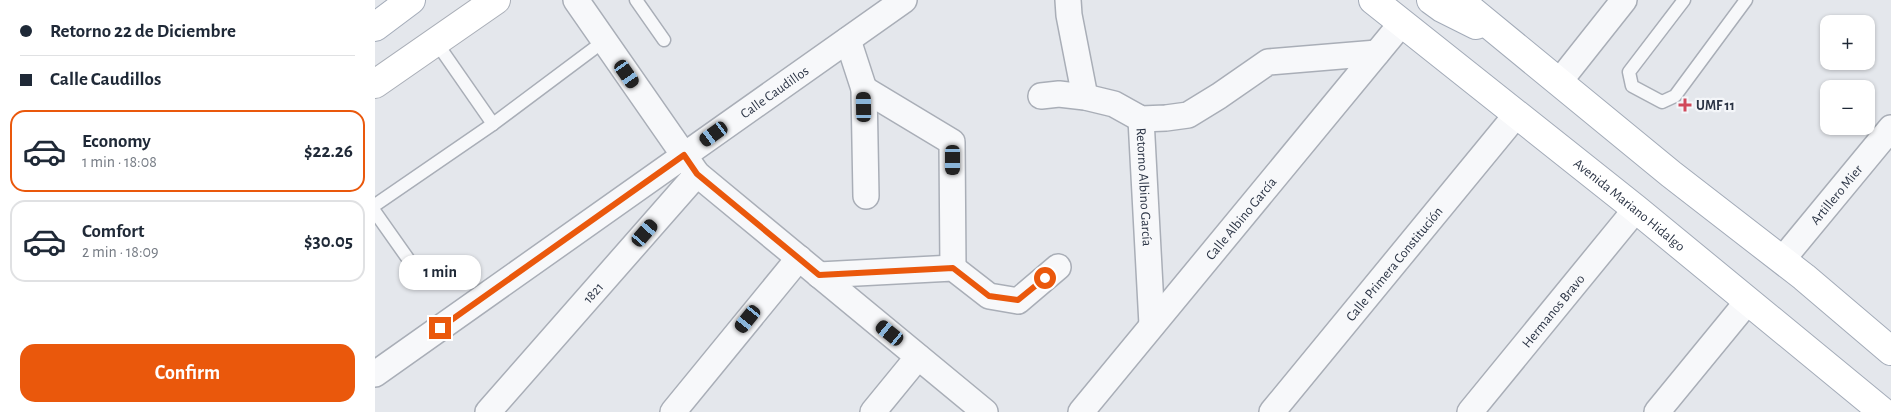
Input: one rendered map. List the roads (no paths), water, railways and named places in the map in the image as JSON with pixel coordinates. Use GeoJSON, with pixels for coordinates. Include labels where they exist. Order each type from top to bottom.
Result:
{"type":"FeatureCollection","features":[{"type":"Feature","properties":{"kind":"main road"},"geometry":{"type":"LineString","coordinates":[[375,27],[411,0]]}},
{"type":"Feature","properties":{"kind":"main road"},"geometry":{"type":"LineString","coordinates":[[375,84],[496,0]]}},
{"type":"Feature","properties":{"kind":"main road","name":"Avenida Mariano Hidalgo"},"geometry":{"type":"LineString","coordinates":[[1373,0],[1636,209],[1748,301],[1872,409]]}},
{"type":"Feature","properties":{"kind":"main road"},"geometry":{"type":"LineString","coordinates":[[1431,0],[1460,18],[1499,32]]}},
{"type":"Feature","properties":{"kind":"main road"},"geometry":{"type":"LineString","coordinates":[[1459,0],[1671,174],[1782,260],[1891,351]]}},
{"type":"Feature","properties":{"kind":"street"},"geometry":{"type":"LineString","coordinates":[[576,0],[690,164],[819,275],[985,412]]}},
{"type":"Feature","properties":{"kind":"street","name":"Calle Caudillos"},"geometry":{"type":"LineString","coordinates":[[375,374],[690,164],[848,40],[904,0]]}},
{"type":"Feature","properties":{"kind":"street"},"geometry":{"type":"LineString","coordinates":[[1068,0],[1069,15],[1085,97]]}},
{"type":"Feature","properties":{"kind":"street"},"geometry":{"type":"LineString","coordinates":[[1559,82],[1624,0]]}},
{"type":"Feature","properties":{"kind":"street","name":"Calle Albino García"},"geometry":{"type":"LineString","coordinates":[[1081,412],[1401,24]]}},
{"type":"Feature","properties":{"kind":"street"},"geometry":{"type":"LineString","coordinates":[[848,40],[864,89],[866,196]]}},
{"type":"Feature","properties":{"kind":"street","name":"Retorno Albino García"},"geometry":{"type":"LineString","coordinates":[[1152,326],[1141,119],[1166,118],[1189,114],[1268,62],[1377,53]]}},
{"type":"Feature","properties":{"kind":"street"},"geometry":{"type":"LineString","coordinates":[[864,89],[952,142],[953,268]]}},
{"type":"Feature","properties":{"kind":"street"},"geometry":{"type":"LineString","coordinates":[[1041,96],[1059,94],[1085,97],[1114,104],[1141,119]]}},
{"type":"Feature","properties":{"kind":"street","name":"Calle Primera Constitución"},"geometry":{"type":"LineString","coordinates":[[1272,412],[1517,114]]}},
{"type":"Feature","properties":{"kind":"street","name":"Artillero Mier"},"geometry":{"type":"LineString","coordinates":[[1782,260],[1891,128]]}},
{"type":"Feature","properties":{"kind":"street","name":"1821"},"geometry":{"type":"LineString","coordinates":[[488,412],[690,164]]}},
{"type":"Feature","properties":{"kind":"street","name":"Hermanos Bravo"},"geometry":{"type":"LineString","coordinates":[[1470,412],[1636,209]]}},
{"type":"Feature","properties":{"kind":"street"},"geometry":{"type":"LineString","coordinates":[[673,412],[799,258]]}},
{"type":"Feature","properties":{"kind":"street"},"geometry":{"type":"LineString","coordinates":[[819,275],[953,268],[989,296],[1018,300],[1058,267]]}},
{"type":"Feature","properties":{"kind":"street"},"geometry":{"type":"LineString","coordinates":[[1657,412],[1748,301]]}},
{"type":"Feature","properties":{"kind":"street"},"geometry":{"type":"LineString","coordinates":[[873,412],[918,357]]}},
{"type":"Feature","properties":{"kind":"lane"},"geometry":{"type":"LineString","coordinates":[[636,0],[664,40]]}},
{"type":"Feature","properties":{"kind":"lane"},"geometry":{"type":"LineString","coordinates":[[1684,0],[1629,72],[1633,86],[1662,102],[1675,96],[1746,0]]}},
{"type":"Feature","properties":{"kind":"lane"},"geometry":{"type":"LineString","coordinates":[[375,205],[493,124],[605,41]]}},
{"type":"Feature","properties":{"kind":"lane"},"geometry":{"type":"LineString","coordinates":[[436,42],[493,124]]}},
{"type":"Feature","properties":{"kind":"lane"},"geometry":{"type":"LineString","coordinates":[[375,212],[418,273]]}},
{"type":"Feature","properties":{"kind":"place","name":"UMF 11"},"geometry":{"type":"Point","coordinates":[1685,105]}}]}
